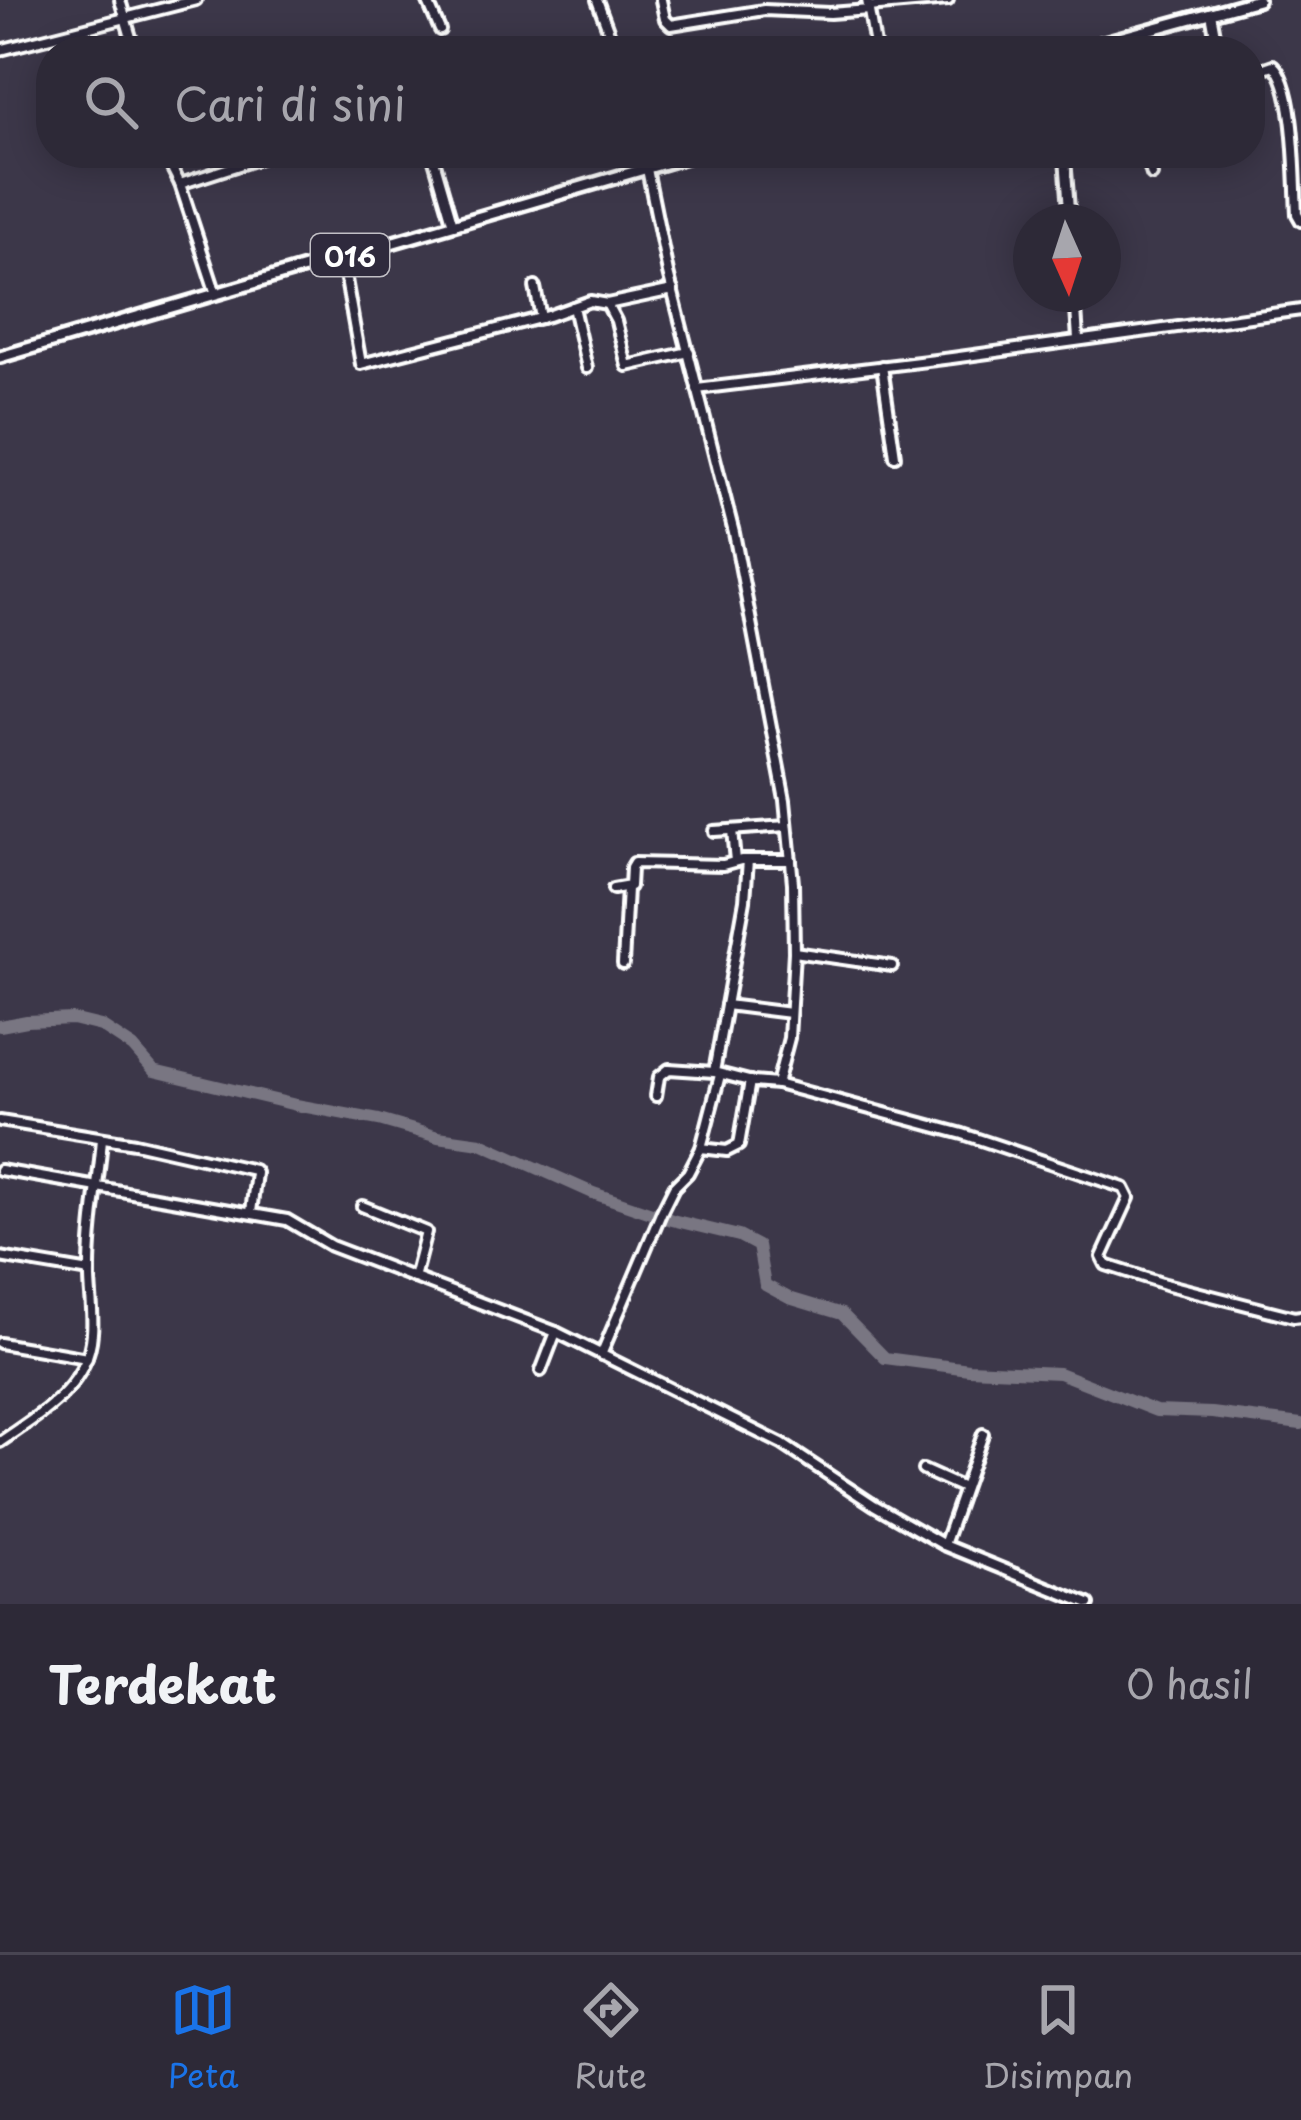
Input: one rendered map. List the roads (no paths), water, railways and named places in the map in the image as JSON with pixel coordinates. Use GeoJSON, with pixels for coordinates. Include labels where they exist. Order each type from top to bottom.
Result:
{"type":"FeatureCollection","features":[{"type":"Feature","properties":{"kind":"main road"},"geometry":{"type":"LineString","coordinates":[[1127,36],[1258,0]]}},
{"type":"Feature","properties":{"kind":"main road","name":"016"},"geometry":{"type":"LineString","coordinates":[[0,357],[649,168]]}},
{"type":"Feature","properties":{"kind":"street"},"geometry":{"type":"LineString","coordinates":[[120,0],[131,36]]}},
{"type":"Feature","properties":{"kind":"street"},"geometry":{"type":"LineString","coordinates":[[58,36],[196,0]]}},
{"type":"Feature","properties":{"kind":"street"},"geometry":{"type":"LineString","coordinates":[[427,0],[440,30]]}},
{"type":"Feature","properties":{"kind":"street"},"geometry":{"type":"LineString","coordinates":[[597,0],[610,36]]}},
{"type":"Feature","properties":{"kind":"street"},"geometry":{"type":"LineString","coordinates":[[661,0],[664,20],[671,25],[764,10],[830,14],[948,0]]}},
{"type":"Feature","properties":{"kind":"street"},"geometry":{"type":"LineString","coordinates":[[868,6],[873,36]]}},
{"type":"Feature","properties":{"kind":"street"},"geometry":{"type":"LineString","coordinates":[[1211,13],[1215,36]]}},
{"type":"Feature","properties":{"kind":"street"},"geometry":{"type":"LineString","coordinates":[[0,50],[36,41]]}},
{"type":"Feature","properties":{"kind":"street"},"geometry":{"type":"LineString","coordinates":[[1265,67],[1278,68],[1297,128],[1297,214],[1301,221]]}},
{"type":"Feature","properties":{"kind":"street"},"geometry":{"type":"LineString","coordinates":[[172,168],[216,294]]}},
{"type":"Feature","properties":{"kind":"street"},"geometry":{"type":"LineString","coordinates":[[180,184],[230,168]]}},
{"type":"Feature","properties":{"kind":"street"},"geometry":{"type":"LineString","coordinates":[[437,168],[454,225]]}},
{"type":"Feature","properties":{"kind":"street"},"geometry":{"type":"LineString","coordinates":[[652,168],[673,290],[734,533],[787,826],[794,952],[789,1038],[777,1084]]}},
{"type":"Feature","properties":{"kind":"street"},"geometry":{"type":"LineString","coordinates":[[1066,168],[1069,204]]}},
{"type":"Feature","properties":{"kind":"street"},"geometry":{"type":"LineString","coordinates":[[1150,168],[1152,175]]}},
{"type":"Feature","properties":{"kind":"street"},"geometry":{"type":"LineString","coordinates":[[342,257],[361,364],[590,301],[607,304],[673,290]]}},
{"type":"Feature","properties":{"kind":"street"},"geometry":{"type":"LineString","coordinates":[[535,287],[541,318]]}},
{"type":"Feature","properties":{"kind":"street"},"geometry":{"type":"LineString","coordinates":[[607,304],[616,320],[627,366],[688,352]]}},
{"type":"Feature","properties":{"kind":"street"},"geometry":{"type":"LineString","coordinates":[[572,307],[587,368]]}},
{"type":"Feature","properties":{"kind":"street"},"geometry":{"type":"LineString","coordinates":[[698,389],[1301,310]]}},
{"type":"Feature","properties":{"kind":"street"},"geometry":{"type":"LineString","coordinates":[[1076,312],[1078,339]]}},
{"type":"Feature","properties":{"kind":"street"},"geometry":{"type":"LineString","coordinates":[[882,366],[895,456]]}},
{"type":"Feature","properties":{"kind":"street"},"geometry":{"type":"LineString","coordinates":[[714,831],[787,826]]}},
{"type":"Feature","properties":{"kind":"street"},"geometry":{"type":"LineString","coordinates":[[732,830],[735,861]]}},
{"type":"Feature","properties":{"kind":"street"},"geometry":{"type":"LineString","coordinates":[[601,1355],[660,1216],[700,1148],[717,1073],[748,860]]}},
{"type":"Feature","properties":{"kind":"street"},"geometry":{"type":"LineString","coordinates":[[623,964],[627,889],[634,863],[723,866],[735,861],[791,860]]}},
{"type":"Feature","properties":{"kind":"street"},"geometry":{"type":"LineString","coordinates":[[613,889],[627,889]]}},
{"type":"Feature","properties":{"kind":"street"},"geometry":{"type":"LineString","coordinates":[[794,952],[892,966]]}},
{"type":"Feature","properties":{"kind":"street"},"geometry":{"type":"LineString","coordinates":[[726,1005],[790,1013]]}},
{"type":"Feature","properties":{"kind":"street"},"geometry":{"type":"LineString","coordinates":[[656,1096],[659,1077],[669,1069],[717,1073],[777,1084],[963,1134],[1126,1190],[1129,1198],[1103,1262],[1165,1284],[1301,1316]]}},
{"type":"Feature","properties":{"kind":"street"},"geometry":{"type":"LineString","coordinates":[[700,1148],[727,1151],[739,1144],[750,1081]]}},
{"type":"Feature","properties":{"kind":"street"},"geometry":{"type":"LineString","coordinates":[[0,1121],[255,1171],[251,1212]]}},
{"type":"Feature","properties":{"kind":"street"},"geometry":{"type":"LineString","coordinates":[[0,1442],[61,1399],[86,1358],[93,1330],[90,1272],[102,1138]]}},
{"type":"Feature","properties":{"kind":"street"},"geometry":{"type":"LineString","coordinates":[[0,1170],[287,1220],[325,1244],[556,1332],[782,1444],[944,1545],[1089,1604]]}},
{"type":"Feature","properties":{"kind":"street"},"geometry":{"type":"LineString","coordinates":[[362,1206],[426,1232],[414,1278]]}},
{"type":"Feature","properties":{"kind":"street"},"geometry":{"type":"LineString","coordinates":[[0,1257],[90,1272]]}},
{"type":"Feature","properties":{"kind":"street"},"geometry":{"type":"LineString","coordinates":[[541,1371],[556,1332]]}},
{"type":"Feature","properties":{"kind":"street"},"geometry":{"type":"LineString","coordinates":[[0,1343],[86,1358]]}},
{"type":"Feature","properties":{"kind":"street"},"geometry":{"type":"LineString","coordinates":[[0,1427],[17,1430]]}},
{"type":"Feature","properties":{"kind":"street"},"geometry":{"type":"LineString","coordinates":[[944,1545],[983,1434]]}},
{"type":"Feature","properties":{"kind":"street"},"geometry":{"type":"LineString","coordinates":[[923,1470],[962,1488]]}},
{"type":"Feature","properties":{"kind":"waterway"},"geometry":{"type":"LineString","coordinates":[[0,1026],[72,1019],[101,1026],[133,1047],[154,1071],[481,1143],[593,1193],[739,1236],[758,1246],[765,1285],[789,1298],[842,1314],[885,1358],[969,1369],[1059,1373],[1156,1411],[1301,1424]]}}]}
